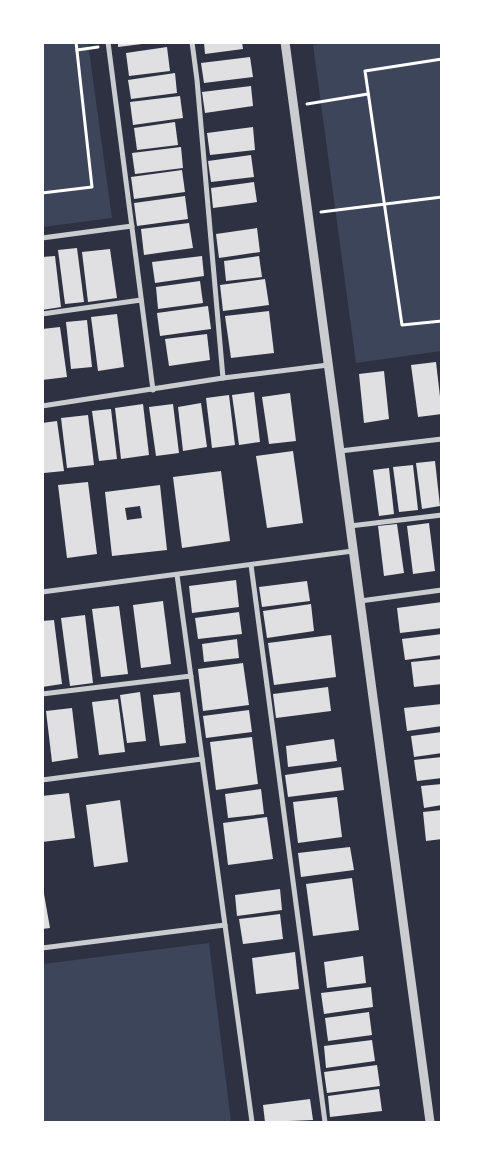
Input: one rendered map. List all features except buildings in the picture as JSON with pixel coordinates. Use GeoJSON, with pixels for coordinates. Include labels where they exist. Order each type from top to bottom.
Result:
{"type":"FeatureCollection","features":[{"type":"Feature","properties":{"kind":"street"},"geometry":{"type":"LineString","coordinates":[[192,42],[223,378]]}},
{"type":"Feature","properties":{"kind":"street"},"geometry":{"type":"LineString","coordinates":[[284,42],[430,1122]]}},
{"type":"Feature","properties":{"kind":"street"},"geometry":{"type":"LineString","coordinates":[[108,44],[153,390]]}},
{"type":"Feature","properties":{"kind":"street"},"geometry":{"type":"LineString","coordinates":[[42,238],[132,226]]}},
{"type":"Feature","properties":{"kind":"street"},"geometry":{"type":"LineString","coordinates":[[42,314],[142,300]]}},
{"type":"Feature","properties":{"kind":"street"},"geometry":{"type":"LineString","coordinates":[[42,406],[223,378],[328,365]]}},
{"type":"Feature","properties":{"kind":"street"},"geometry":{"type":"LineString","coordinates":[[340,451],[442,439]]}},
{"type":"Feature","properties":{"kind":"street"},"geometry":{"type":"LineString","coordinates":[[350,526],[442,515]]}},
{"type":"Feature","properties":{"kind":"street"},"geometry":{"type":"LineString","coordinates":[[42,592],[353,551]]}},
{"type":"Feature","properties":{"kind":"street"},"geometry":{"type":"LineString","coordinates":[[251,565],[325,1122]]}},
{"type":"Feature","properties":{"kind":"street"},"geometry":{"type":"LineString","coordinates":[[177,575],[252,1122]]}},
{"type":"Feature","properties":{"kind":"street"},"geometry":{"type":"LineString","coordinates":[[360,601],[442,590]]}},
{"type":"Feature","properties":{"kind":"street"},"geometry":{"type":"LineString","coordinates":[[42,694],[191,676]]}},
{"type":"Feature","properties":{"kind":"street"},"geometry":{"type":"LineString","coordinates":[[42,780],[202,759]]}},
{"type":"Feature","properties":{"kind":"street"},"geometry":{"type":"LineString","coordinates":[[42,948],[225,925]]}},
{"type":"Feature","properties":{"kind":"path"},"geometry":{"type":"LineString","coordinates":[[42,193],[92,187],[76,42]]}},
{"type":"Feature","properties":{"kind":"path"},"geometry":{"type":"LineString","coordinates":[[77,50],[108,44]]}},
{"type":"Feature","properties":{"kind":"path"},"geometry":{"type":"LineString","coordinates":[[442,59],[365,71],[402,325],[442,321]]}},
{"type":"Feature","properties":{"kind":"path"},"geometry":{"type":"LineString","coordinates":[[293,106],[368,94]]}},
{"type":"Feature","properties":{"kind":"path"},"geometry":{"type":"LineString","coordinates":[[308,214],[442,197]]}},
{"type":"Feature","properties":{"kind":"shaded area"},"geometry":{"type":"Polygon","coordinates":[[[332,42],[441,43],[441,351],[356,363],[313,45],[332,42]]]}},
{"type":"Feature","properties":{"kind":"shaded area"},"geometry":{"type":"Polygon","coordinates":[[[42,43],[88,43],[112,218],[43,227],[42,43]]]}},
{"type":"Feature","properties":{"kind":"shaded area"},"geometry":{"type":"Polygon","coordinates":[[[209,943],[231,1122],[43,1122],[43,964],[209,943]]]}}]}
